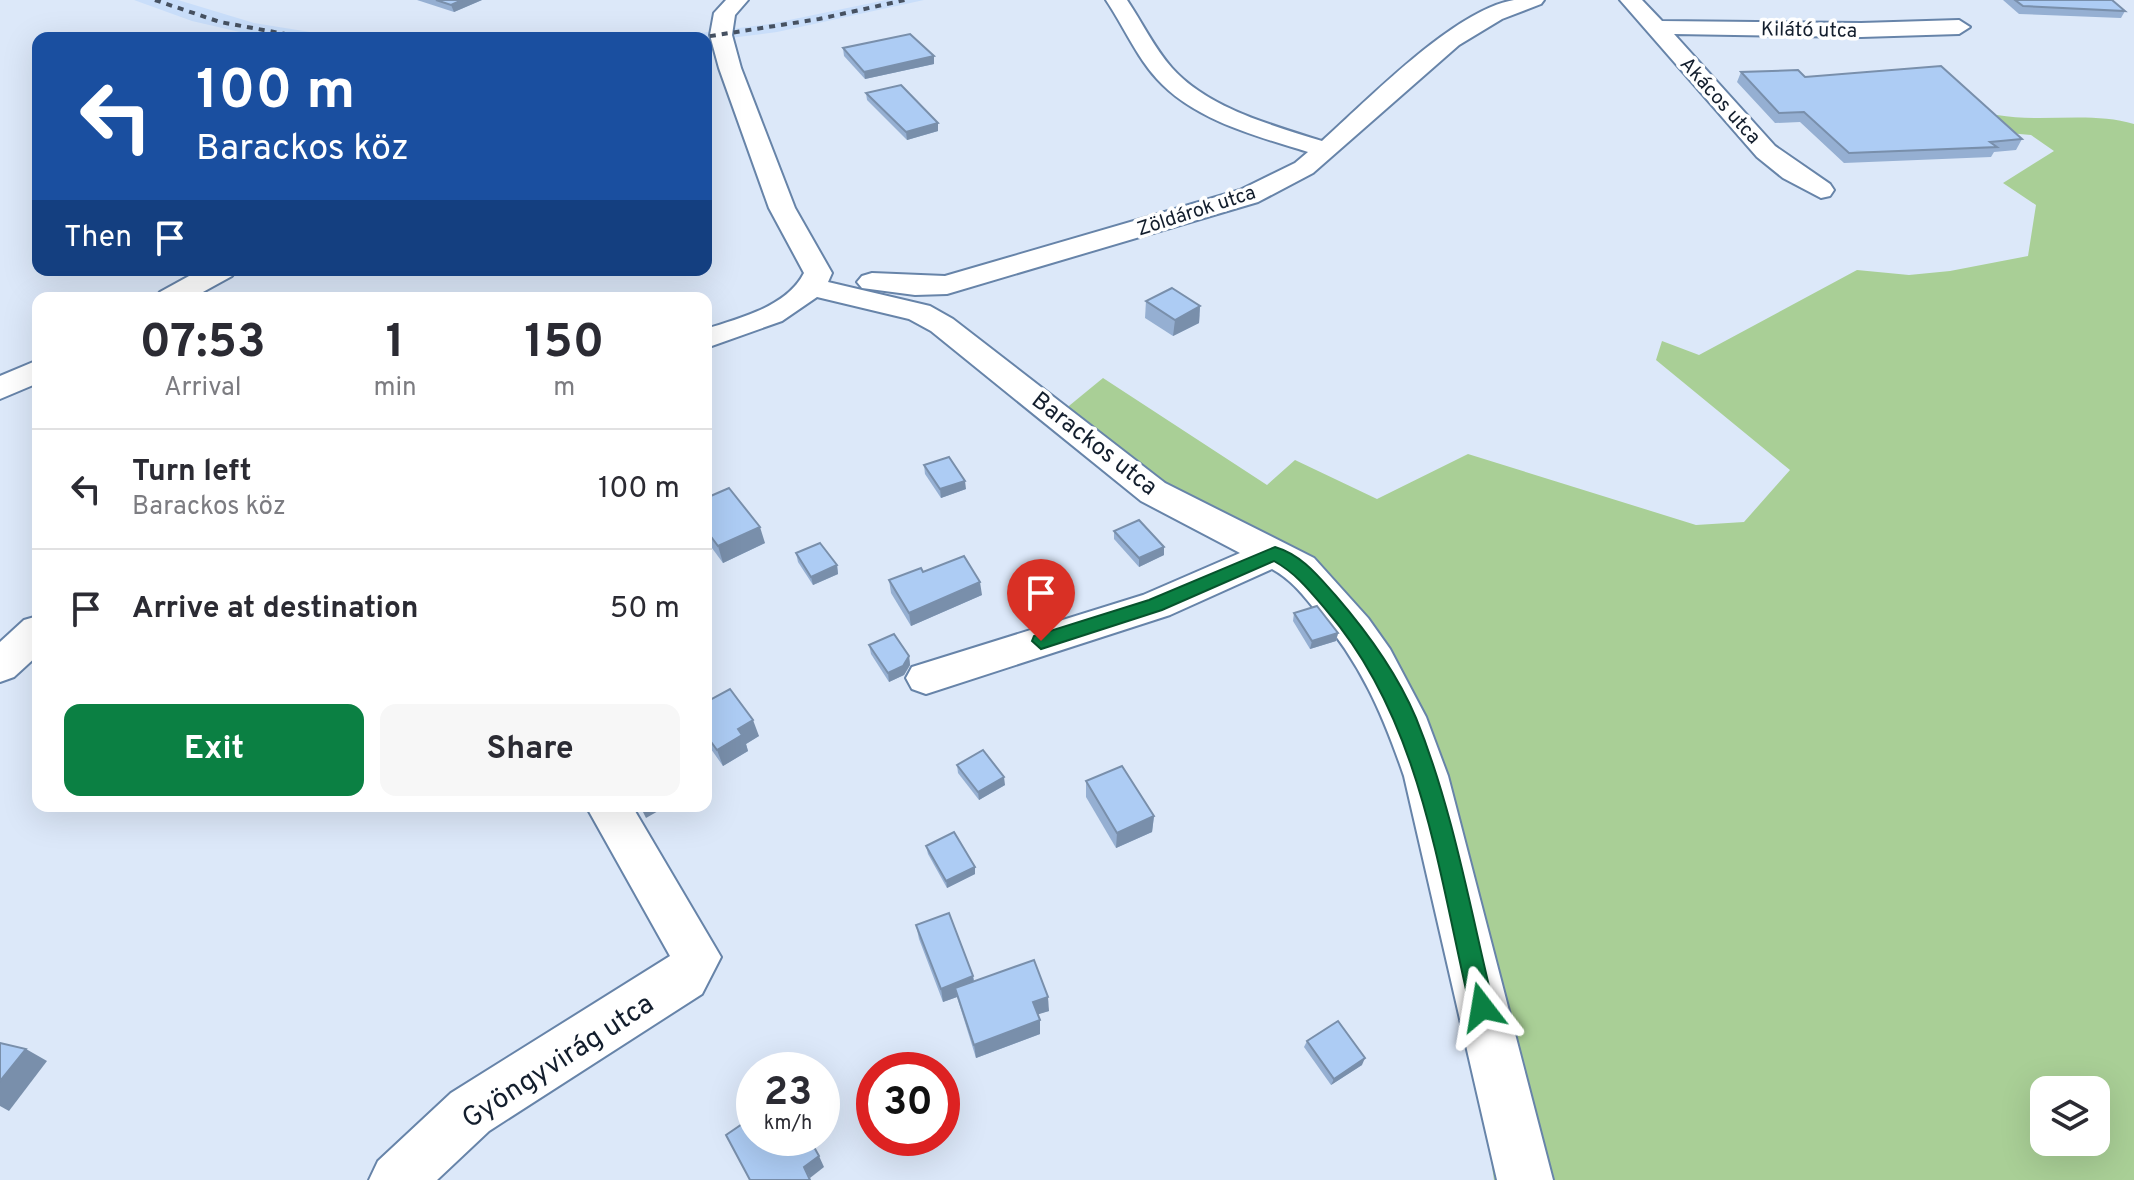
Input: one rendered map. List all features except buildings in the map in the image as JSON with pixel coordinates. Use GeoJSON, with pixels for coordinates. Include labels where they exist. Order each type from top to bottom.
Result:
{"type":"FeatureCollection","features":[{"type":"Feature","properties":{"kind":"street"},"geometry":{"type":"LineString","coordinates":[[1116,0],[1165,74],[1194,96],[1247,122],[1326,150]]}},
{"type":"Feature","properties":{"kind":"street","name":"Zöldárok utca"},"geometry":{"type":"LineString","coordinates":[[816,280],[947,285],[1222,206],[1304,168],[1451,40],[1494,14],[1534,0]]}},
{"type":"Feature","properties":{"kind":"street","name":"Akácos utca"},"geometry":{"type":"LineString","coordinates":[[1630,0],[1785,169],[1821,190]]}},
{"type":"Feature","properties":{"kind":"street"},"geometry":{"type":"LineString","coordinates":[[712,337],[773,313],[816,280],[718,69],[721,35],[732,7]]}},
{"type":"Feature","properties":{"kind":"street","name":"Kilátó utca"},"geometry":{"type":"LineString","coordinates":[[1658,27],[1861,30],[1959,27]]}},
{"type":"Feature","properties":{"kind":"street"},"geometry":{"type":"LineString","coordinates":[[181,292],[211,276]]}},
{"type":"Feature","properties":{"kind":"street","name":"Barackos utca"},"geometry":{"type":"LineString","coordinates":[[816,280],[919,312],[942,325],[1153,492],[1301,568],[1354,629],[1376,660],[1405,717],[1426,776],[1525,1180]]}},
{"type":"Feature","properties":{"kind":"street"},"geometry":{"type":"LineString","coordinates":[[0,389],[32,373]]}},
{"type":"Feature","properties":{"kind":"street"},"geometry":{"type":"LineString","coordinates":[[926,678],[1156,605],[1275,553]]}},
{"type":"Feature","properties":{"kind":"street"},"geometry":{"type":"LineString","coordinates":[[0,666],[32,637]]}},
{"type":"Feature","properties":{"kind":"street","name":"Gyöngyvirág utca"},"geometry":{"type":"LineString","coordinates":[[397,1180],[470,1112],[685,977],[697,957],[612,812]]}},
{"type":"Feature","properties":{"kind":"shaded area"},"geometry":{"type":"Polygon","coordinates":[[[134,0],[178,0],[254,23],[310,32],[240,32],[192,21],[134,0]]]}},
{"type":"Feature","properties":{"kind":"shaded area"},"geometry":{"type":"Polygon","coordinates":[[[886,0],[924,0],[777,32],[712,40],[712,32],[708,32],[770,24],[886,0]]]}},
{"type":"Feature","properties":{"kind":"green space"},"geometry":{"type":"Polygon","coordinates":[[[1997,115],[2101,118],[2134,124],[2134,1180],[1494,1180],[1427,720],[1310,562],[1155,486],[1064,410],[1103,378],[1267,485],[1295,460],[1377,499],[1468,454],[1696,525],[1744,522],[1790,470],[1656,360],[1662,341],[1699,355],[1857,270],[1909,275],[1950,271],[2028,256],[2036,205],[2003,183],[2054,151],[2031,135],[1997,132],[1976,122],[1997,115]]]}},
{"type":"Feature","properties":{"kind":"railway"},"geometry":{"type":"LineString","coordinates":[[155,0],[220,22],[274,32]]}},
{"type":"Feature","properties":{"kind":"railway"},"geometry":{"type":"LineString","coordinates":[[712,36],[819,19],[905,0]]}},
{"type":"Feature","properties":{"kind":"route"},"geometry":{"type":"LineString","coordinates":[[1041,641],[1156,605],[1275,553],[1301,568],[1354,629],[1376,660],[1405,717],[1426,776],[1482,1007]]}}]}
